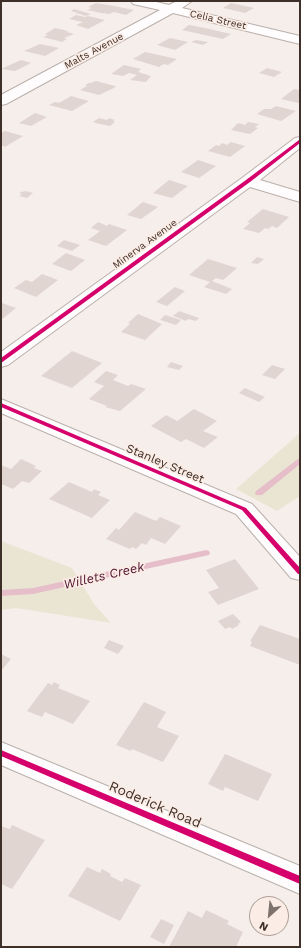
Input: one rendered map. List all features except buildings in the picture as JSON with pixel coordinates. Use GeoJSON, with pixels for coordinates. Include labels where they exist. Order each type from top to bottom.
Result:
{"type":"FeatureCollection","features":[{"type":"Feature","properties":{"kind":"street","name":"Celia Street"},"geometry":{"type":"LineString","coordinates":[[137,1],[300,40]]}},
{"type":"Feature","properties":{"kind":"street","name":"Malts Avenue"},"geometry":{"type":"LineString","coordinates":[[1,101],[186,1]]}},
{"type":"Feature","properties":{"kind":"street","name":"Minerva Avenue"},"geometry":{"type":"LineString","coordinates":[[1,361],[248,181],[300,141]]}},
{"type":"Feature","properties":{"kind":"street"},"geometry":{"type":"LineString","coordinates":[[248,181],[300,197]]}},
{"type":"Feature","properties":{"kind":"street","name":"Stanley Street"},"geometry":{"type":"LineString","coordinates":[[1,405],[244,509],[300,572]]}},
{"type":"Feature","properties":{"kind":"street","name":"Roderick Road"},"geometry":{"type":"LineString","coordinates":[[1,753],[300,880]]}},
{"type":"Feature","properties":{"kind":"shaded area"},"geometry":{"type":"Polygon","coordinates":[[[300,433],[300,496],[277,511],[236,489],[300,433]]]}},
{"type":"Feature","properties":{"kind":"shaded area"},"geometry":{"type":"Polygon","coordinates":[[[1,541],[72,568],[94,604],[111,623],[16,608],[1,610],[1,541]]]}},
{"type":"Feature","properties":{"kind":"waterway","name":"Willets Creek"},"geometry":{"type":"LineString","coordinates":[[259,493],[300,461]]}},
{"type":"Feature","properties":{"kind":"waterway","name":"Willets Creek"},"geometry":{"type":"LineString","coordinates":[[1,593],[33,591],[206,553]]}},
{"type":"Feature","properties":{"kind":"cycle path"},"geometry":{"type":"LineString","coordinates":[[1,361],[248,181],[300,141]]}},
{"type":"Feature","properties":{"kind":"cycle path"},"geometry":{"type":"LineString","coordinates":[[1,405],[244,509],[300,572]]}},
{"type":"Feature","properties":{"kind":"cycle path"},"geometry":{"type":"LineString","coordinates":[[1,753],[300,880]]}}]}
